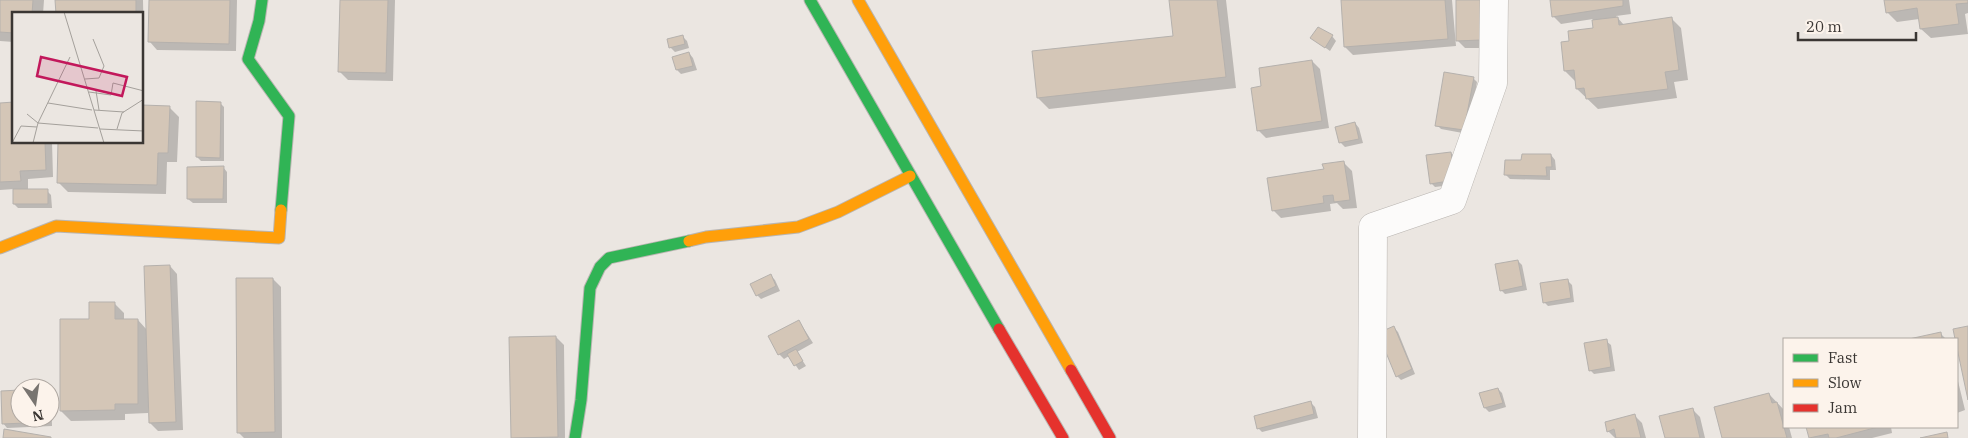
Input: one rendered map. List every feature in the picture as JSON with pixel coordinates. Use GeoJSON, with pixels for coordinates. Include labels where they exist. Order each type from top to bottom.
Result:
{"type":"FeatureCollection","features":[{"type":"Feature","properties":{"kind":"street"},"geometry":{"type":"LineString","coordinates":[[0,248],[56,226],[279,238],[288,116],[248,59],[259,21],[262,0]]}},
{"type":"Feature","properties":{"kind":"street"},"geometry":{"type":"LineString","coordinates":[[810,0],[1063,438]]}},
{"type":"Feature","properties":{"kind":"street"},"geometry":{"type":"LineString","coordinates":[[858,0],[1110,438]]}},
{"type":"Feature","properties":{"kind":"street"},"geometry":{"type":"LineString","coordinates":[[1372,438],[1373,227],[1452,200],[1493,83],[1494,0]]}},
{"type":"Feature","properties":{"kind":"street"},"geometry":{"type":"LineString","coordinates":[[575,438],[581,400],[590,288],[600,267],[609,258],[706,237],[798,227],[838,212],[910,176]]}},
{"type":"Feature","properties":{"kind":"building"},"geometry":{"type":"Polygon","coordinates":[[[0,0],[33,0],[32,12],[12,12],[12,33],[0,32],[0,0]]]}},
{"type":"Feature","properties":{"kind":"building"},"geometry":{"type":"Polygon","coordinates":[[[55,0],[136,0],[136,12],[56,12],[55,0]]]}},
{"type":"Feature","properties":{"kind":"building"},"geometry":{"type":"Polygon","coordinates":[[[149,0],[230,0],[229,44],[148,42],[149,0]]]}},
{"type":"Feature","properties":{"kind":"building"},"geometry":{"type":"Polygon","coordinates":[[[340,0],[388,0],[386,73],[338,72],[340,0]]]}},
{"type":"Feature","properties":{"kind":"building"},"geometry":{"type":"Polygon","coordinates":[[[1169,0],[1217,0],[1226,77],[1037,98],[1032,51],[1173,36],[1169,0]]]}},
{"type":"Feature","properties":{"kind":"building"},"geometry":{"type":"Polygon","coordinates":[[[1341,0],[1445,0],[1448,39],[1344,47],[1341,0]]]}},
{"type":"Feature","properties":{"kind":"building"},"geometry":{"type":"Polygon","coordinates":[[[1456,0],[1481,0],[1481,40],[1456,41],[1456,0]]]}},
{"type":"Feature","properties":{"kind":"building"},"geometry":{"type":"Polygon","coordinates":[[[1550,0],[1623,0],[1623,6],[1552,17],[1550,0]]]}},
{"type":"Feature","properties":{"kind":"building"},"geometry":{"type":"Polygon","coordinates":[[[1884,0],[1968,0],[1968,3],[1956,4],[1959,24],[1920,29],[1917,8],[1886,13],[1884,0]]]}},
{"type":"Feature","properties":{"kind":"building"},"geometry":{"type":"Polygon","coordinates":[[[1618,17],[1619,25],[1672,17],[1679,70],[1665,72],[1668,89],[1586,99],[1584,88],[1576,89],[1574,70],[1564,71],[1561,42],[1569,41],[1568,31],[1593,28],[1592,20],[1618,17]]]}},
{"type":"Feature","properties":{"kind":"building"},"geometry":{"type":"Polygon","coordinates":[[[1318,27],[1333,35],[1325,48],[1310,38],[1318,27]]]}},
{"type":"Feature","properties":{"kind":"building"},"geometry":{"type":"Polygon","coordinates":[[[683,35],[685,44],[669,48],[667,39],[683,35]]]}},
{"type":"Feature","properties":{"kind":"building"},"geometry":{"type":"Polygon","coordinates":[[[689,52],[693,66],[676,70],[672,57],[689,52]]]}},
{"type":"Feature","properties":{"kind":"building"},"geometry":{"type":"Polygon","coordinates":[[[1312,60],[1322,121],[1257,131],[1251,88],[1261,86],[1259,68],[1312,60]]]}},
{"type":"Feature","properties":{"kind":"building"},"geometry":{"type":"Polygon","coordinates":[[[1444,72],[1474,77],[1464,130],[1435,126],[1444,72]]]}},
{"type":"Feature","properties":{"kind":"building"},"geometry":{"type":"Polygon","coordinates":[[[196,101],[221,102],[220,158],[196,157],[196,101]]]}},
{"type":"Feature","properties":{"kind":"building"},"geometry":{"type":"Polygon","coordinates":[[[12,102],[12,144],[45,144],[46,170],[20,171],[21,181],[0,182],[0,103],[12,102]]]}},
{"type":"Feature","properties":{"kind":"building"},"geometry":{"type":"Polygon","coordinates":[[[144,105],[170,106],[168,153],[158,153],[157,185],[57,183],[58,144],[144,144],[144,105]]]}},
{"type":"Feature","properties":{"kind":"building"},"geometry":{"type":"Polygon","coordinates":[[[1355,122],[1359,139],[1339,143],[1335,127],[1355,122]]]}},
{"type":"Feature","properties":{"kind":"building"},"geometry":{"type":"Polygon","coordinates":[[[1451,152],[1455,180],[1430,184],[1426,155],[1451,152]]]}},
{"type":"Feature","properties":{"kind":"building"},"geometry":{"type":"Polygon","coordinates":[[[1522,154],[1551,154],[1552,167],[1546,167],[1547,176],[1504,175],[1505,160],[1521,160],[1522,154]]]}},
{"type":"Feature","properties":{"kind":"building"},"geometry":{"type":"Polygon","coordinates":[[[1344,161],[1350,200],[1334,202],[1333,195],[1323,196],[1324,203],[1272,211],[1267,178],[1324,169],[1322,164],[1344,161]]]}},
{"type":"Feature","properties":{"kind":"building"},"geometry":{"type":"Polygon","coordinates":[[[224,166],[223,199],[187,199],[187,167],[224,166]]]}},
{"type":"Feature","properties":{"kind":"building"},"geometry":{"type":"Polygon","coordinates":[[[13,189],[48,189],[48,204],[13,204],[13,189]]]}},
{"type":"Feature","properties":{"kind":"building"},"geometry":{"type":"Polygon","coordinates":[[[1518,260],[1523,286],[1500,291],[1495,264],[1518,260]]]}},
{"type":"Feature","properties":{"kind":"building"},"geometry":{"type":"Polygon","coordinates":[[[170,265],[176,422],[149,423],[144,266],[170,265]]]}},
{"type":"Feature","properties":{"kind":"building"},"geometry":{"type":"Polygon","coordinates":[[[771,274],[776,286],[756,296],[750,284],[771,274]]]}},
{"type":"Feature","properties":{"kind":"building"},"geometry":{"type":"Polygon","coordinates":[[[236,278],[273,278],[275,432],[237,433],[236,278]]]}},
{"type":"Feature","properties":{"kind":"building"},"geometry":{"type":"Polygon","coordinates":[[[1568,279],[1571,298],[1543,303],[1540,283],[1568,279]]]}},
{"type":"Feature","properties":{"kind":"building"},"geometry":{"type":"Polygon","coordinates":[[[89,302],[115,302],[115,319],[138,319],[138,404],[115,404],[115,410],[60,411],[60,319],[89,319],[89,302]]]}},
{"type":"Feature","properties":{"kind":"building"},"geometry":{"type":"Polygon","coordinates":[[[799,320],[809,339],[778,355],[768,336],[799,320]]]}},
{"type":"Feature","properties":{"kind":"building"},"geometry":{"type":"Polygon","coordinates":[[[1394,326],[1412,369],[1396,377],[1378,333],[1394,326]]]}},
{"type":"Feature","properties":{"kind":"building"},"geometry":{"type":"Polygon","coordinates":[[[1968,326],[1968,400],[1958,353],[1958,338],[1955,338],[1953,329],[1968,326]]]}},
{"type":"Feature","properties":{"kind":"building"},"geometry":{"type":"Polygon","coordinates":[[[1941,332],[1942,338],[1914,338],[1941,332]]]}},
{"type":"Feature","properties":{"kind":"building"},"geometry":{"type":"Polygon","coordinates":[[[556,336],[558,437],[511,438],[509,337],[556,336]]]}},
{"type":"Feature","properties":{"kind":"building"},"geometry":{"type":"Polygon","coordinates":[[[1607,339],[1611,367],[1589,371],[1584,343],[1607,339]]]}},
{"type":"Feature","properties":{"kind":"building"},"geometry":{"type":"Polygon","coordinates":[[[796,349],[803,361],[794,366],[787,354],[796,349]]]}},
{"type":"Feature","properties":{"kind":"building"},"geometry":{"type":"Polygon","coordinates":[[[1498,388],[1503,403],[1484,408],[1479,393],[1498,388]]]}},
{"type":"Feature","properties":{"kind":"building"},"geometry":{"type":"Polygon","coordinates":[[[1,391],[10,391],[10,424],[2,424],[1,391]]]}},
{"type":"Feature","properties":{"kind":"building"},"geometry":{"type":"Polygon","coordinates":[[[1769,393],[1772,403],[1777,402],[1787,438],[1722,438],[1714,407],[1769,393]]]}},
{"type":"Feature","properties":{"kind":"building"},"geometry":{"type":"Polygon","coordinates":[[[1311,401],[1314,414],[1257,429],[1254,416],[1311,401]]]}},
{"type":"Feature","properties":{"kind":"building"},"geometry":{"type":"Polygon","coordinates":[[[1693,408],[1700,438],[1665,438],[1659,416],[1693,408]]]}},
{"type":"Feature","properties":{"kind":"building"},"geometry":{"type":"Polygon","coordinates":[[[1635,414],[1641,438],[1616,438],[1614,429],[1607,432],[1605,422],[1635,414]]]}},
{"type":"Feature","properties":{"kind":"building"},"geometry":{"type":"Polygon","coordinates":[[[1806,428],[1874,428],[1836,438],[1829,438],[1828,434],[1809,438],[1806,428]]]}},
{"type":"Feature","properties":{"kind":"building"},"geometry":{"type":"Polygon","coordinates":[[[4,429],[51,437],[51,438],[3,438],[4,429]]]}},
{"type":"Feature","properties":{"kind":"building"},"geometry":{"type":"Polygon","coordinates":[[[1947,432],[1948,438],[1920,438],[1947,432]]]}},
{"type":"Feature","properties":{"kind":"traffic: fast"},"geometry":{"type":"LineString","coordinates":[[262,0],[259,21],[248,59],[289,116],[281,210]]}},
{"type":"Feature","properties":{"kind":"traffic: fast"},"geometry":{"type":"LineString","coordinates":[[810,0],[999,329]]}},
{"type":"Feature","properties":{"kind":"traffic: fast"},"geometry":{"type":"LineString","coordinates":[[575,438],[581,400],[590,288],[600,267],[609,258],[689,241]]}},
{"type":"Feature","properties":{"kind":"traffic: slow"},"geometry":{"type":"LineString","coordinates":[[858,0],[1071,370]]}},
{"type":"Feature","properties":{"kind":"traffic: slow"},"geometry":{"type":"LineString","coordinates":[[689,241],[706,237],[798,227],[838,212],[910,176]]}},
{"type":"Feature","properties":{"kind":"traffic: slow"},"geometry":{"type":"LineString","coordinates":[[0,248],[56,226],[279,238],[281,210]]}},
{"type":"Feature","properties":{"kind":"traffic: jam"},"geometry":{"type":"LineString","coordinates":[[999,329],[1063,438]]}},
{"type":"Feature","properties":{"kind":"traffic: jam"},"geometry":{"type":"LineString","coordinates":[[1071,370],[1110,438]]}}]}
